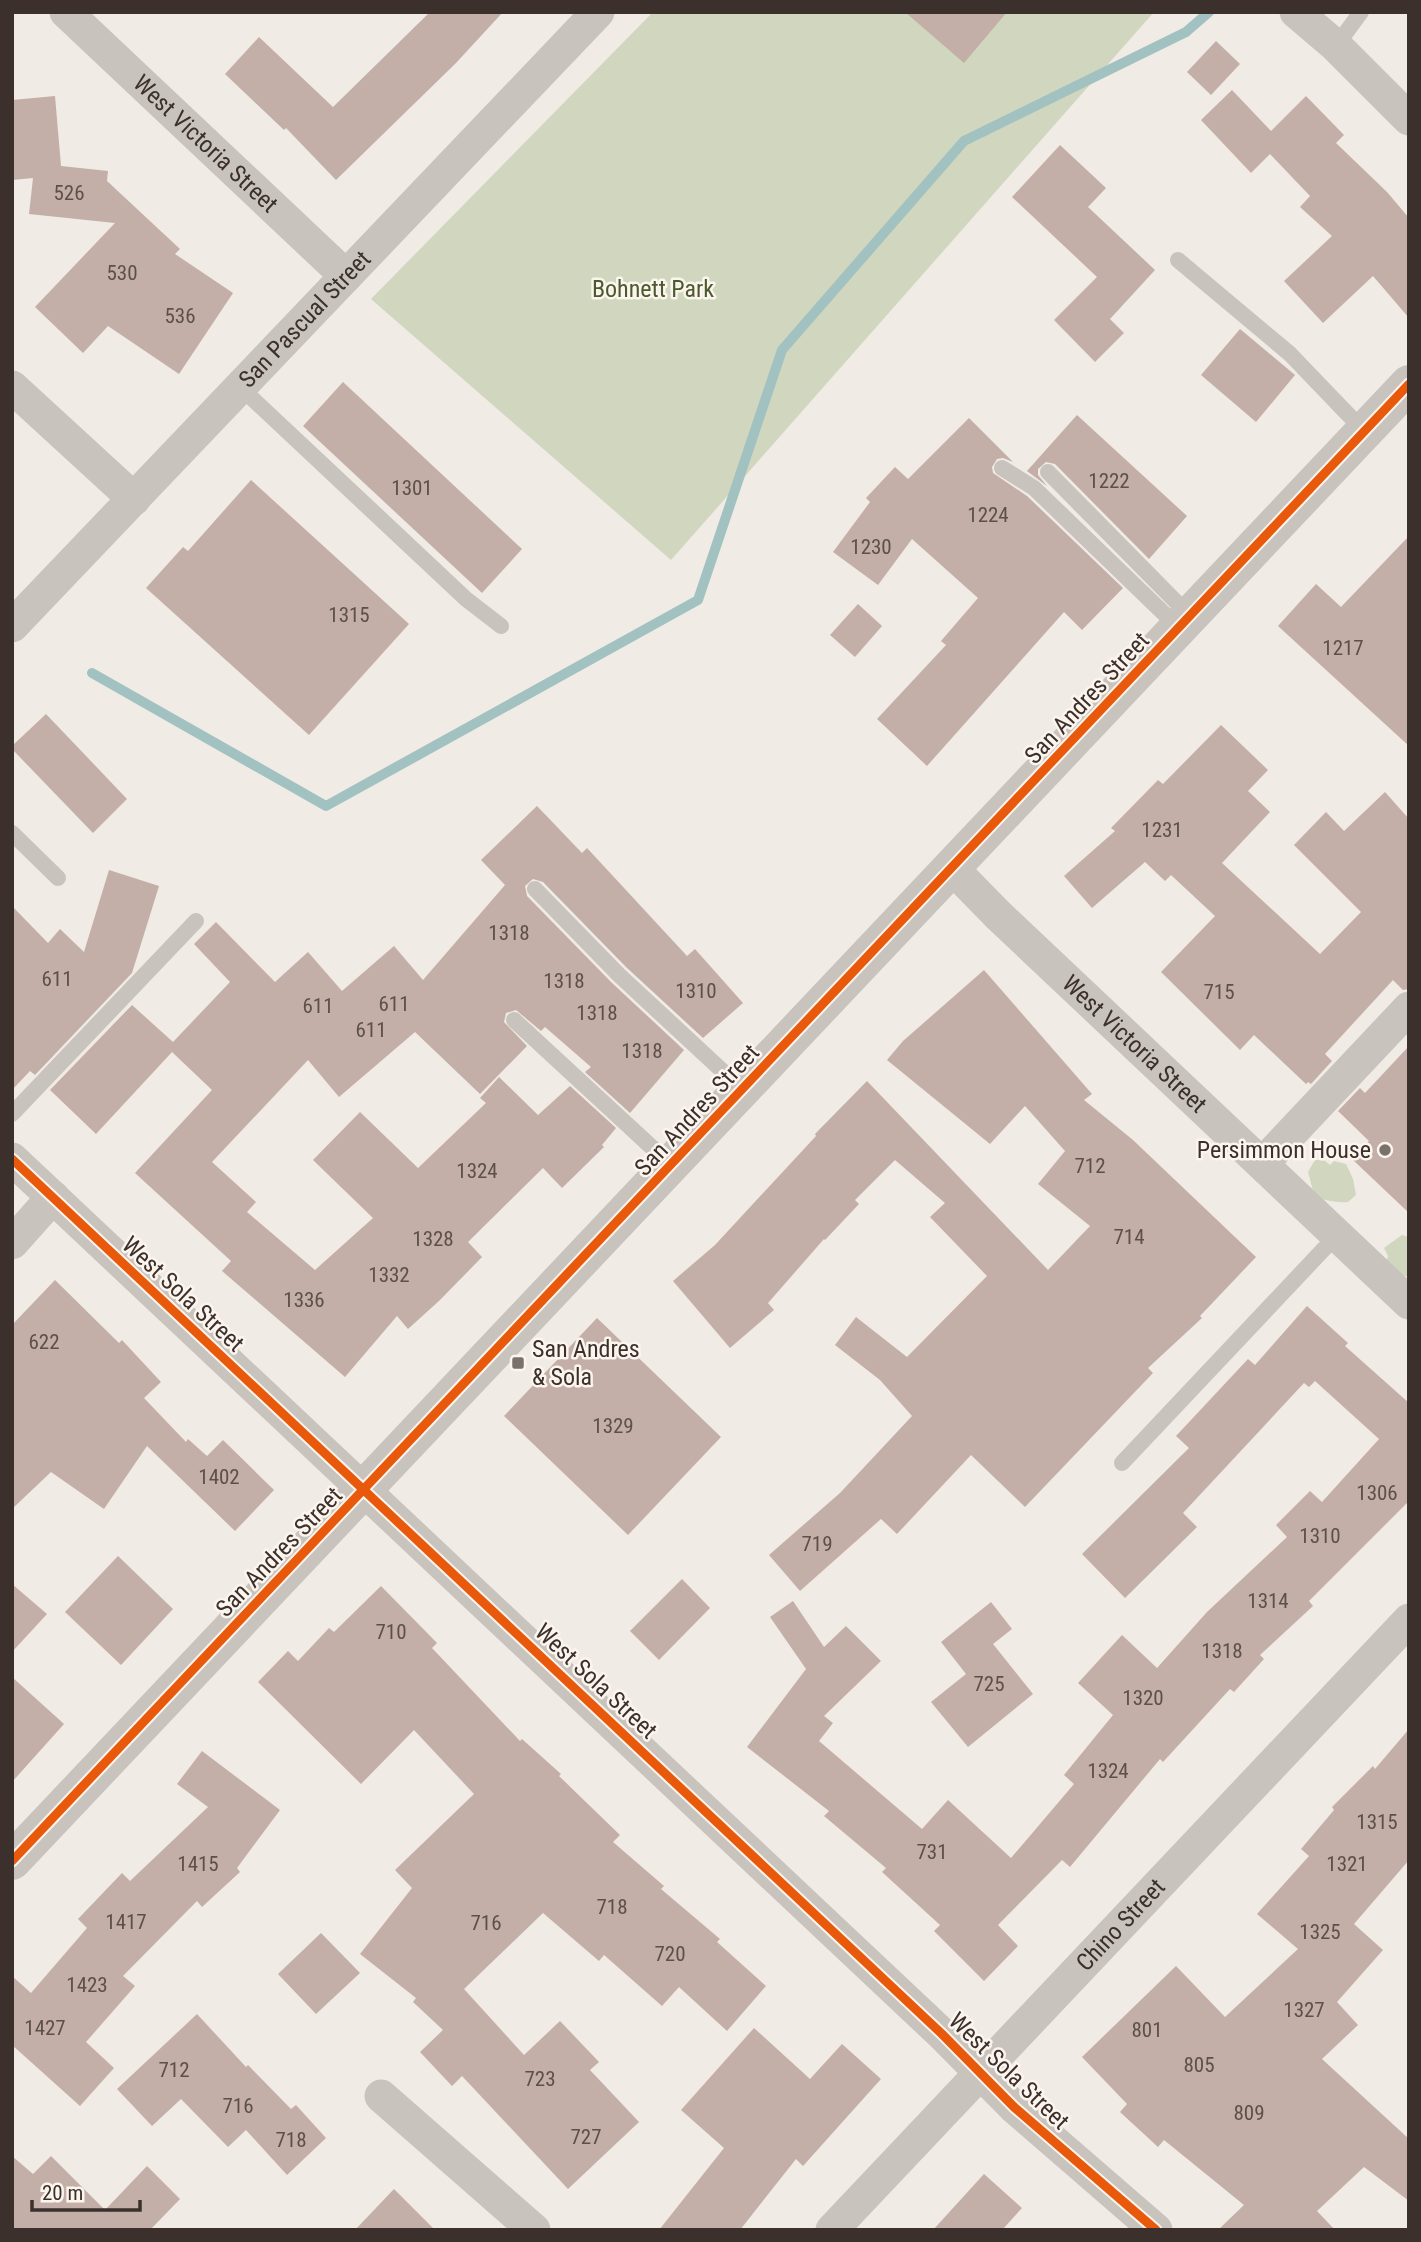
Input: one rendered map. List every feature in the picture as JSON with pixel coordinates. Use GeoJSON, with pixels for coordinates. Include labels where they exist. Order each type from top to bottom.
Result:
{"type":"FeatureCollection","features":[{"type":"Feature","properties":{"kind":"street","name":"San Pascual Street"},"geometry":{"type":"LineString","coordinates":[[12,626],[598,12]]}},
{"type":"Feature","properties":{"kind":"street","name":"West Victoria Street"},"geometry":{"type":"LineString","coordinates":[[70,14],[346,276]]}},
{"type":"Feature","properties":{"kind":"street"},"geometry":{"type":"LineString","coordinates":[[1301,17],[1336,46],[1409,119]]}},
{"type":"Feature","properties":{"kind":"street","name":"San Andres Street"},"geometry":{"type":"LineString","coordinates":[[12,1860],[953,869],[1409,384]]}},
{"type":"Feature","properties":{"kind":"street"},"geometry":{"type":"LineString","coordinates":[[12,387],[134,499]]}},
{"type":"Feature","properties":{"kind":"street","name":"West Victoria Street"},"geometry":{"type":"LineString","coordinates":[[953,869],[998,915],[1409,1303]]}},
{"type":"Feature","properties":{"kind":"street"},"geometry":{"type":"LineString","coordinates":[[1263,1163],[1409,1008]]}},
{"type":"Feature","properties":{"kind":"street","name":"West Sola Street"},"geometry":{"type":"LineString","coordinates":[[12,1158],[942,2034],[1014,2107],[1156,2230]]}},
{"type":"Feature","properties":{"kind":"street"},"geometry":{"type":"LineString","coordinates":[[12,1243],[53,1197]]}},
{"type":"Feature","properties":{"kind":"street","name":"Chino Street"},"geometry":{"type":"LineString","coordinates":[[832,2230],[1409,1620]]}},
{"type":"Feature","properties":{"kind":"street"},"geometry":{"type":"LineString","coordinates":[[381,2096],[534,2230]]}},
{"type":"Feature","properties":{"kind":"lane"},"geometry":{"type":"LineString","coordinates":[[1336,46],[1362,12]]}},
{"type":"Feature","properties":{"kind":"lane"},"geometry":{"type":"LineString","coordinates":[[1178,260],[1290,354],[1364,432]]}},
{"type":"Feature","properties":{"kind":"lane"},"geometry":{"type":"LineString","coordinates":[[240,387],[466,599],[501,626]]}},
{"type":"Feature","properties":{"kind":"lane"},"geometry":{"type":"LineString","coordinates":[[1002,468],[1034,488],[1184,622]]}},
{"type":"Feature","properties":{"kind":"lane"},"geometry":{"type":"LineString","coordinates":[[1048,472],[1184,622]]}},
{"type":"Feature","properties":{"kind":"lane"},"geometry":{"type":"LineString","coordinates":[[12,834],[58,878]]}},
{"type":"Feature","properties":{"kind":"lane"},"geometry":{"type":"LineString","coordinates":[[535,889],[619,975],[743,1090]]}},
{"type":"Feature","properties":{"kind":"lane"},"geometry":{"type":"LineString","coordinates":[[12,1114],[196,921]]}},
{"type":"Feature","properties":{"kind":"lane"},"geometry":{"type":"LineString","coordinates":[[514,1020],[671,1165]]}},
{"type":"Feature","properties":{"kind":"lane"},"geometry":{"type":"LineString","coordinates":[[1122,1463],[1338,1234]]}},
{"type":"Feature","properties":{"kind":"green space","name":"Bohnett Park"},"geometry":{"type":"Polygon","coordinates":[[[653,12],[1154,12],[671,560],[371,299],[653,12]]]}},
{"type":"Feature","properties":{"kind":"green space"},"geometry":{"type":"Polygon","coordinates":[[[1315,1160],[1324,1160],[1330,1165],[1334,1161],[1346,1164],[1356,1195],[1348,1202],[1315,1198],[1308,1172],[1315,1160]]]}},
{"type":"Feature","properties":{"kind":"green space"},"geometry":{"type":"Polygon","coordinates":[[[1402,1235],[1409,1237],[1409,1276],[1397,1276],[1386,1263],[1388,1256],[1384,1248],[1402,1235]]]}},
{"type":"Feature","properties":{"kind":"building"},"geometry":{"type":"Polygon","coordinates":[[[430,12],[503,12],[456,63],[336,180],[286,128],[284,130],[225,74],[259,37],[333,107],[430,12]]]}},
{"type":"Feature","properties":{"kind":"building"},"geometry":{"type":"Polygon","coordinates":[[[905,12],[1007,12],[964,63],[905,12]]]}},
{"type":"Feature","properties":{"kind":"building"},"geometry":{"type":"Polygon","coordinates":[[[1216,41],[1240,64],[1211,95],[1187,72],[1216,41]]]}},
{"type":"Feature","properties":{"kind":"building"},"geometry":{"type":"Polygon","coordinates":[[[1232,90],[1271,131],[1306,96],[1344,135],[1336,143],[1387,192],[1409,218],[1409,318],[1373,276],[1323,323],[1284,281],[1332,236],[1300,207],[1310,196],[1270,154],[1251,173],[1201,120],[1232,90]]]}},
{"type":"Feature","properties":{"kind":"building"},"geometry":{"type":"Polygon","coordinates":[[[55,96],[61,166],[108,171],[107,181],[180,249],[175,254],[233,293],[179,374],[108,326],[83,353],[35,307],[115,223],[29,214],[33,178],[12,180],[12,100],[55,96]]]}},
{"type":"Feature","properties":{"kind":"building"},"geometry":{"type":"Polygon","coordinates":[[[1060,145],[1106,188],[1088,207],[1155,270],[1110,319],[1124,333],[1095,362],[1054,320],[1097,277],[1012,197],[1060,145]]]}},
{"type":"Feature","properties":{"kind":"building"},"geometry":{"type":"Polygon","coordinates":[[[1240,329],[1295,375],[1256,422],[1201,375],[1240,329]]]}},
{"type":"Feature","properties":{"kind":"building"},"geometry":{"type":"Polygon","coordinates":[[[343,382],[522,549],[482,593],[303,426],[343,382]]]}},
{"type":"Feature","properties":{"kind":"building"},"geometry":{"type":"Polygon","coordinates":[[[1077,415],[1187,516],[1149,559],[1055,464],[1046,462],[1038,469],[1038,475],[1047,486],[1027,471],[1077,415]]]}},
{"type":"Feature","properties":{"kind":"building"},"geometry":{"type":"Polygon","coordinates":[[[969,418],[1013,462],[997,459],[992,467],[993,473],[1027,496],[1123,588],[1082,630],[1064,612],[927,766],[877,719],[946,645],[941,641],[978,598],[912,539],[878,585],[833,552],[870,502],[866,498],[895,467],[908,479],[969,418]]]}},
{"type":"Feature","properties":{"kind":"building"},"geometry":{"type":"Polygon","coordinates":[[[251,480],[409,624],[309,735],[146,588],[183,547],[188,551],[251,480]]]}},
{"type":"Feature","properties":{"kind":"building"},"geometry":{"type":"Polygon","coordinates":[[[1409,536],[1409,746],[1278,626],[1316,584],[1341,607],[1409,536]]]}},
{"type":"Feature","properties":{"kind":"building"},"geometry":{"type":"Polygon","coordinates":[[[858,604],[882,626],[855,657],[830,635],[858,604]]]}},
{"type":"Feature","properties":{"kind":"building"},"geometry":{"type":"Polygon","coordinates":[[[46,714],[127,799],[93,833],[12,749],[46,714]]]}},
{"type":"Feature","properties":{"kind":"building"},"geometry":{"type":"Polygon","coordinates":[[[1221,725],[1268,770],[1248,791],[1270,812],[1222,863],[1320,954],[1361,912],[1294,845],[1326,812],[1344,831],[1385,792],[1409,819],[1409,989],[1403,990],[1393,980],[1325,1054],[1332,1061],[1311,1084],[1306,1084],[1254,1035],[1240,1050],[1161,972],[1215,916],[1171,875],[1165,881],[1145,862],[1092,908],[1064,876],[1115,831],[1111,828],[1158,780],[1163,784],[1221,725]]]}},
{"type":"Feature","properties":{"kind":"building"},"geometry":{"type":"Polygon","coordinates":[[[537,806],[582,853],[587,848],[687,956],[695,949],[743,1003],[703,1038],[626,967],[543,882],[533,879],[525,886],[527,896],[611,982],[684,1050],[630,1113],[585,1072],[591,1067],[545,1027],[541,1031],[516,1010],[506,1013],[504,1022],[527,1046],[480,1094],[415,1032],[339,1097],[308,1060],[212,1162],[256,1202],[247,1212],[315,1270],[373,1218],[313,1160],[360,1112],[418,1168],[486,1103],[480,1098],[499,1077],[538,1115],[570,1086],[616,1128],[602,1145],[604,1147],[562,1188],[543,1168],[468,1242],[482,1257],[408,1329],[397,1316],[345,1377],[222,1271],[231,1261],[135,1173],[212,1090],[172,1052],[96,1134],[50,1090],[132,1005],[173,1042],[230,982],[194,944],[216,922],[275,982],[308,952],[342,991],[394,946],[423,980],[505,885],[481,860],[537,806]]]}},
{"type":"Feature","properties":{"kind":"building"},"geometry":{"type":"Polygon","coordinates":[[[109,870],[159,886],[132,973],[35,1075],[30,1071],[12,1090],[12,906],[48,943],[60,929],[84,952],[109,870]]]}},
{"type":"Feature","properties":{"kind":"building"},"geometry":{"type":"Polygon","coordinates":[[[984,970],[1092,1094],[1084,1100],[1133,1140],[1256,1257],[1200,1316],[1202,1318],[1148,1368],[1153,1373],[1025,1507],[971,1455],[897,1534],[881,1519],[800,1591],[769,1555],[840,1493],[912,1416],[880,1380],[835,1345],[856,1317],[907,1357],[987,1276],[930,1217],[945,1203],[895,1160],[855,1200],[859,1204],[768,1303],[774,1310],[730,1348],[673,1281],[715,1245],[815,1134],[867,1081],[1048,1270],[1090,1226],[1038,1184],[1065,1151],[1025,1106],[990,1144],[887,1060],[903,1041],[984,970]]]}},
{"type":"Feature","properties":{"kind":"building","name":"Persimmon House"},"geometry":{"type":"Polygon","coordinates":[[[1409,1046],[1409,1213],[1352,1159],[1369,1141],[1338,1111],[1360,1088],[1365,1093],[1409,1046]]]}},
{"type":"Feature","properties":{"kind":"building"},"geometry":{"type":"Polygon","coordinates":[[[55,1280],[119,1343],[122,1340],[161,1382],[144,1398],[186,1442],[188,1439],[207,1456],[223,1440],[274,1490],[235,1531],[147,1446],[104,1509],[51,1472],[12,1509],[12,1325],[55,1280]]]}},
{"type":"Feature","properties":{"kind":"building"},"geometry":{"type":"Polygon","coordinates":[[[1307,1306],[1348,1343],[1345,1346],[1409,1403],[1409,1501],[1309,1601],[1313,1606],[1260,1655],[1264,1659],[1234,1692],[1230,1689],[1163,1762],[1160,1759],[1070,1867],[1062,1860],[998,1925],[1018,1946],[984,1981],[934,1931],[940,1925],[882,1872],[886,1868],[824,1816],[829,1811],[747,1747],[806,1669],[770,1617],[793,1601],[824,1647],[846,1626],[881,1661],[824,1716],[833,1723],[819,1741],[922,1829],[948,1800],[1011,1858],[1074,1784],[1064,1775],[1113,1715],[1078,1683],[1122,1635],[1157,1668],[1207,1612],[1287,1537],[1276,1525],[1310,1491],[1322,1502],[1379,1439],[1315,1381],[1309,1387],[1304,1383],[1183,1513],[1197,1527],[1125,1598],[1082,1554],[1189,1448],[1176,1436],[1248,1359],[1255,1365],[1307,1306]]]}},
{"type":"Feature","properties":{"kind":"building"},"geometry":{"type":"Polygon","coordinates":[[[597,1318],[721,1437],[628,1535],[504,1416],[597,1318]]]}},
{"type":"Feature","properties":{"kind":"building"},"geometry":{"type":"Polygon","coordinates":[[[118,1556],[173,1609],[121,1665],[65,1612],[118,1556]]]}},
{"type":"Feature","properties":{"kind":"building"},"geometry":{"type":"Polygon","coordinates":[[[682,1579],[710,1608],[659,1660],[630,1631],[682,1579]]]}},
{"type":"Feature","properties":{"kind":"building"},"geometry":{"type":"Polygon","coordinates":[[[12,1584],[47,1614],[12,1652],[12,1584]]]}},
{"type":"Feature","properties":{"kind":"building"},"geometry":{"type":"Polygon","coordinates":[[[381,1586],[437,1643],[432,1648],[520,1741],[522,1739],[561,1774],[559,1776],[620,1835],[613,1842],[664,1886],[661,1889],[720,1939],[717,1942],[766,1986],[727,2031],[679,1987],[662,2006],[604,1955],[599,1961],[543,1913],[464,1989],[524,2055],[560,2021],[599,2062],[590,2070],[639,2122],[568,2189],[462,2076],[452,2086],[420,2052],[443,2030],[413,2002],[416,1998],[360,1954],[412,1888],[395,1870],[474,1794],[414,1730],[361,1784],[258,1682],[288,1651],[298,1661],[329,1628],[334,1632],[381,1586]]]}},
{"type":"Feature","properties":{"kind":"building"},"geometry":{"type":"Polygon","coordinates":[[[991,1602],[1012,1629],[993,1644],[1033,1694],[968,1747],[931,1702],[966,1674],[941,1642],[991,1602]]]}},
{"type":"Feature","properties":{"kind":"building"},"geometry":{"type":"Polygon","coordinates":[[[12,1677],[64,1724],[12,1782],[12,1677]]]}},
{"type":"Feature","properties":{"kind":"building"},"geometry":{"type":"Polygon","coordinates":[[[1409,1729],[1409,1860],[1354,1924],[1383,1950],[1337,2002],[1358,2025],[1322,2059],[1409,2139],[1409,2201],[1364,2167],[1317,2211],[1335,2230],[1218,2230],[1244,2205],[1164,2140],[1158,2147],[1120,2112],[1127,2104],[1082,2057],[1176,1966],[1225,2017],[1298,1949],[1257,1914],[1309,1856],[1301,1849],[1334,1810],[1332,1807],[1373,1766],[1375,1769],[1409,1729]]]}},
{"type":"Feature","properties":{"kind":"building"},"geometry":{"type":"Polygon","coordinates":[[[202,1751],[280,1810],[237,1868],[240,1872],[202,1907],[197,1901],[123,1976],[135,1986],[86,2042],[114,2068],[80,2106],[12,2045],[12,1976],[31,1993],[87,1928],[78,1919],[122,1873],[130,1881],[208,1807],[177,1784],[202,1751]]]}},
{"type":"Feature","properties":{"kind":"building"},"geometry":{"type":"Polygon","coordinates":[[[321,1933],[360,1973],[316,2014],[278,1974],[321,1933]]]}},
{"type":"Feature","properties":{"kind":"building"},"geometry":{"type":"Polygon","coordinates":[[[197,2014],[246,2067],[248,2065],[291,2109],[296,2105],[326,2138],[287,2175],[246,2130],[228,2147],[181,2099],[152,2126],[117,2089],[197,2014]]]}},
{"type":"Feature","properties":{"kind":"building"},"geometry":{"type":"Polygon","coordinates":[[[754,2028],[810,2079],[842,2044],[881,2079],[803,2166],[796,2159],[740,2230],[659,2230],[724,2148],[681,2110],[754,2028]]]}},
{"type":"Feature","properties":{"kind":"building"},"geometry":{"type":"Polygon","coordinates":[[[12,2156],[33,2174],[51,2156],[105,2210],[147,2166],[180,2199],[150,2230],[12,2230],[12,2156]]]}},
{"type":"Feature","properties":{"kind":"building"},"geometry":{"type":"Polygon","coordinates":[[[984,2174],[1022,2208],[1002,2230],[933,2230],[984,2174]]]}},
{"type":"Feature","properties":{"kind":"building"},"geometry":{"type":"Polygon","coordinates":[[[394,2189],[435,2230],[355,2230],[394,2189]]]}},
{"type":"Feature","properties":{"kind":"waterway"},"geometry":{"type":"LineString","coordinates":[[92,673],[326,806],[698,600],[782,350],[964,141],[1186,32],[1209,12]]}},
{"type":"Feature","properties":{"kind":"cycle path"},"geometry":{"type":"LineString","coordinates":[[12,1861],[1409,384]]}},
{"type":"Feature","properties":{"kind":"cycle path"},"geometry":{"type":"LineString","coordinates":[[12,1159],[942,2034],[1014,2107],[1156,2230]]}},
{"type":"Feature","properties":{"kind":"place","name":"Persimmon House"},"geometry":{"type":"Point","coordinates":[1385,1150]}},
{"type":"Feature","properties":{"kind":"place","name":"San Andres & Sola"},"geometry":{"type":"Point","coordinates":[518,1363]}}]}
